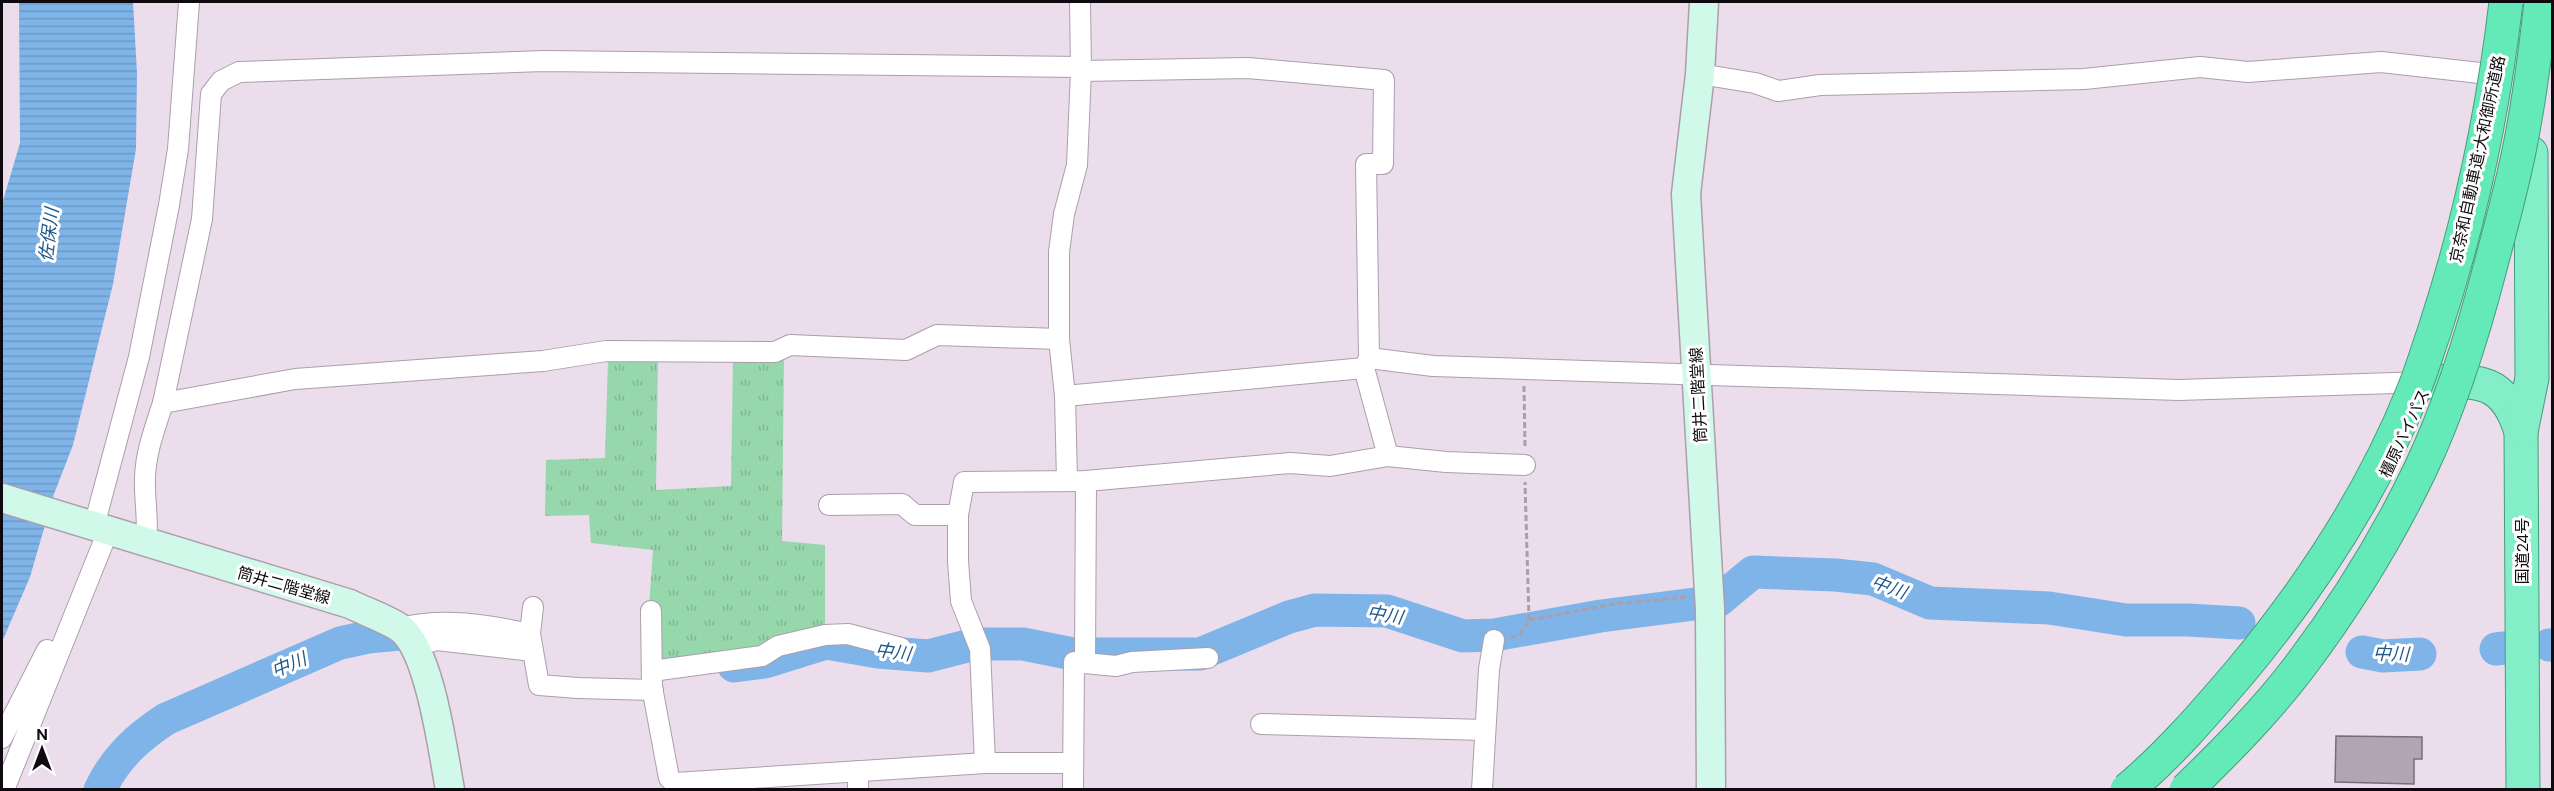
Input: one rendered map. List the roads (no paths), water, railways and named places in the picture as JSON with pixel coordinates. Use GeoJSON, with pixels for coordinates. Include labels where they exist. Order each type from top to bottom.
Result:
{"type":"FeatureCollection","features":[{"type":"Feature","properties":{"kind":"highway","name":"橿原バイパス"},"geometry":{"type":"LineString","coordinates":[[2142,789],[2179,755],[2264,662],[2310,597],[2369,505],[2428,382],[2465,266],[2482,188],[2498,75],[2505,2]]}},
{"type":"Feature","properties":{"kind":"highway","name":"京奈和自動車道;大和御所道路"},"geometry":{"type":"LineString","coordinates":[[2127,789],[2204,715],[2264,643],[2313,576],[2351,517],[2384,455],[2414,392],[2444,301],[2467,220],[2499,55],[2505,2]]}},
{"type":"Feature","properties":{"kind":"highway"},"geometry":{"type":"LineString","coordinates":[[2204,789],[2240,755],[2368,595],[2435,468],[2471,380],[2530,153],[2546,78],[2543,2]]}},
{"type":"Feature","properties":{"kind":"highway"},"geometry":{"type":"LineString","coordinates":[[2186,789],[2235,742],[2299,668],[2347,599],[2386,536],[2421,469],[2449,403],[2479,310],[2501,227],[2522,141],[2543,2]]}},
{"type":"Feature","properties":{"kind":"highway","name":"国道24号"},"geometry":{"type":"LineString","coordinates":[[2523,789],[2515,418],[2542,378],[2530,153]]}},
{"type":"Feature","properties":{"kind":"highway"},"geometry":{"type":"LineString","coordinates":[[2428,382],[2471,380],[2491,388],[2515,418]]}},
{"type":"Feature","properties":{"kind":"main road","name":"筒井二階堂線"},"geometry":{"type":"LineString","coordinates":[[1704,2],[1700,74],[1686,194],[1709,600],[1711,789]]}},
{"type":"Feature","properties":{"kind":"main road","name":"筒井二階堂線"},"geometry":{"type":"LineString","coordinates":[[2,498],[350,604],[407,636]]}},
{"type":"Feature","properties":{"kind":"main road"},"geometry":{"type":"LineString","coordinates":[[407,636],[424,667],[450,789]]}},
{"type":"Feature","properties":{"kind":"street"},"geometry":{"type":"LineString","coordinates":[[4,789],[63,639],[139,357],[178,149],[189,2]]}},
{"type":"Feature","properties":{"kind":"street"},"geometry":{"type":"LineString","coordinates":[[1080,2],[1081,69],[1077,165],[1064,214],[1059,252],[1059,339],[1076,481],[1085,655]]}},
{"type":"Feature","properties":{"kind":"street"},"geometry":{"type":"LineString","coordinates":[[146,543],[149,522],[145,479],[148,449],[163,403],[202,219],[211,94],[221,81],[239,72],[544,61],[1081,69],[1248,68],[1384,80],[1383,164],[1365,164],[1366,363],[1388,456]]}},
{"type":"Feature","properties":{"kind":"street"},"geometry":{"type":"LineString","coordinates":[[1700,74],[1755,83],[1778,91],[1820,85],[2084,79],[2200,67],[2248,72],[2381,62],[2498,75]]}},
{"type":"Feature","properties":{"kind":"street"},"geometry":{"type":"LineString","coordinates":[[163,403],[295,379],[543,361],[606,351],[776,352],[790,345],[906,350],[937,335],[1059,339]]}},
{"type":"Feature","properties":{"kind":"street"},"geometry":{"type":"LineString","coordinates":[[1065,396],[1366,363],[1696,376],[2179,390],[2428,382]]}},
{"type":"Feature","properties":{"kind":"street"},"geometry":{"type":"LineString","coordinates":[[985,763],[978,643],[961,601],[958,561],[958,515],[964,482],[1076,481],[1290,463],[1330,466],[1388,456],[1446,462],[1525,465]]}},
{"type":"Feature","properties":{"kind":"street"},"geometry":{"type":"LineString","coordinates":[[829,505],[902,504],[915,515],[958,515]]}},
{"type":"Feature","properties":{"kind":"street"},"geometry":{"type":"LineString","coordinates":[[532,607],[532,642],[539,685],[578,688],[653,682],[762,656],[778,646],[825,635],[848,634],[901,648]]}},
{"type":"Feature","properties":{"kind":"street"},"geometry":{"type":"LineString","coordinates":[[651,611],[653,682],[669,778],[675,783],[716,785],[858,780],[985,763],[1072,763]]}},
{"type":"Feature","properties":{"kind":"street"},"geometry":{"type":"LineString","coordinates":[[407,636],[437,640],[532,642]]}},
{"type":"Feature","properties":{"kind":"street"},"geometry":{"type":"LineString","coordinates":[[2,738],[50,645],[63,639]]}},
{"type":"Feature","properties":{"kind":"street"},"geometry":{"type":"LineString","coordinates":[[1482,789],[1489,669],[1494,640]]}},
{"type":"Feature","properties":{"kind":"street"},"geometry":{"type":"LineString","coordinates":[[1085,655],[1116,666],[1132,662],[1208,658]]}},
{"type":"Feature","properties":{"kind":"street"},"geometry":{"type":"LineString","coordinates":[[1073,789],[1074,662],[1085,655]]}},
{"type":"Feature","properties":{"kind":"street"},"geometry":{"type":"LineString","coordinates":[[1261,724],[1485,730]]}},
{"type":"Feature","properties":{"kind":"water","name":"佐保川"},"geometry":{"type":"Polygon","coordinates":[[[19,2],[133,2],[137,73],[136,149],[113,284],[73,445],[54,494],[30,577],[2,642],[2,204],[20,143],[19,2]]]}},
{"type":"Feature","properties":{"kind":"waterway","name":"中川"},"geometry":{"type":"LineString","coordinates":[[734,666],[765,662],[826,643],[878,652],[928,656],[975,644],[1023,644],[1073,654],[1200,654],[1289,617],[1315,610],[1387,611],[1463,636],[1494,635],[1601,616],[1718,601],[1753,572],[1873,579],[1930,603],[2049,608],[2126,620],[2239,623]]}},
{"type":"Feature","properties":{"kind":"waterway","name":"中川"},"geometry":{"type":"LineString","coordinates":[[100,790],[120,758],[166,719],[340,643],[368,637],[442,630],[515,642]]}},
{"type":"Feature","properties":{"kind":"waterway","name":"中川"},"geometry":{"type":"LineString","coordinates":[[2496,649],[2513,647]]}},
{"type":"Feature","properties":{"kind":"waterway","name":"中川"},"geometry":{"type":"LineString","coordinates":[[2362,652],[2383,656],[2420,654]]}}]}
